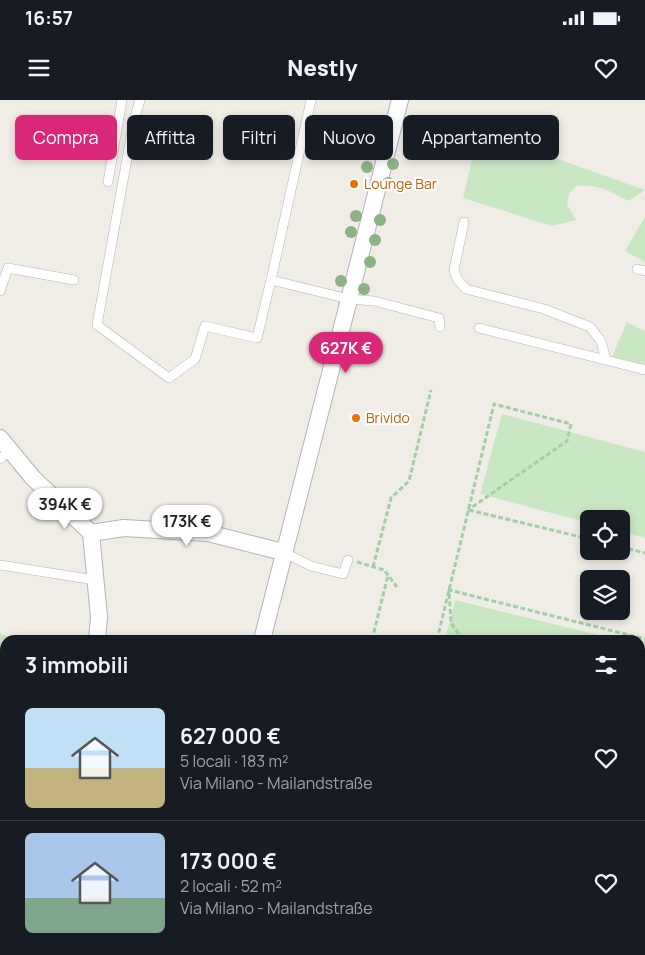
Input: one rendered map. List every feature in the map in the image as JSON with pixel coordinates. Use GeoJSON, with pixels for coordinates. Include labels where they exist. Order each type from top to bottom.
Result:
{"type":"FeatureCollection","features":[{"type":"Feature","properties":{"kind":"street"},"geometry":{"type":"LineString","coordinates":[[263,635],[400,100]]}},
{"type":"Feature","properties":{"kind":"street"},"geometry":{"type":"LineString","coordinates":[[3,449],[91,533],[98,617],[97,635]]}},
{"type":"Feature","properties":{"kind":"street"},"geometry":{"type":"LineString","coordinates":[[91,533],[124,528],[208,533],[283,552]]}},
{"type":"Feature","properties":{"kind":"lane"},"geometry":{"type":"LineString","coordinates":[[108,182],[122,100]]}},
{"type":"Feature","properties":{"kind":"lane"},"geometry":{"type":"LineString","coordinates":[[140,100],[134,120],[97,325],[169,378],[195,359],[205,326],[257,338],[311,100]]}},
{"type":"Feature","properties":{"kind":"lane"},"geometry":{"type":"LineString","coordinates":[[464,222],[454,270],[457,279],[466,288],[544,309],[590,327],[601,341],[606,360]]}},
{"type":"Feature","properties":{"kind":"lane"},"geometry":{"type":"LineString","coordinates":[[0,290],[8,268],[74,280]]}},
{"type":"Feature","properties":{"kind":"lane"},"geometry":{"type":"LineString","coordinates":[[271,280],[349,300],[374,301],[440,322]]}},
{"type":"Feature","properties":{"kind":"lane"},"geometry":{"type":"LineString","coordinates":[[479,328],[645,370]]}},
{"type":"Feature","properties":{"kind":"lane"},"geometry":{"type":"LineString","coordinates":[[283,552],[311,566],[343,574],[348,560]]}},
{"type":"Feature","properties":{"kind":"lane"},"geometry":{"type":"LineString","coordinates":[[0,565],[95,580]]}},
{"type":"Feature","properties":{"kind":"path"},"geometry":{"type":"LineString","coordinates":[[373,567],[391,498],[409,481],[431,390]]}},
{"type":"Feature","properties":{"kind":"path"},"geometry":{"type":"LineString","coordinates":[[438,635],[468,510],[494,404],[571,424],[567,441],[468,510]]}},
{"type":"Feature","properties":{"kind":"path"},"geometry":{"type":"LineString","coordinates":[[468,510],[580,537]]}},
{"type":"Feature","properties":{"kind":"path"},"geometry":{"type":"LineString","coordinates":[[630,549],[645,553]]}},
{"type":"Feature","properties":{"kind":"path"},"geometry":{"type":"LineString","coordinates":[[348,560],[384,570],[397,587]]}},
{"type":"Feature","properties":{"kind":"path"},"geometry":{"type":"LineString","coordinates":[[373,635],[388,575]]}},
{"type":"Feature","properties":{"kind":"path"},"geometry":{"type":"LineString","coordinates":[[449,590],[629,635]]}},
{"type":"Feature","properties":{"kind":"path"},"geometry":{"type":"LineString","coordinates":[[449,590],[451,623],[459,635]]}},
{"type":"Feature","properties":{"kind":"green space"},"geometry":{"type":"Polygon","coordinates":[[[559,159],[645,190],[629,201],[598,187],[576,186],[569,194],[567,204],[576,220],[552,226],[463,198],[472,160],[559,159]]]}},
{"type":"Feature","properties":{"kind":"green space"},"geometry":{"type":"Polygon","coordinates":[[[645,217],[645,262],[625,251],[645,217]]]}},
{"type":"Feature","properties":{"kind":"green space"},"geometry":{"type":"Polygon","coordinates":[[[627,322],[645,331],[645,364],[612,357],[627,322]]]}},
{"type":"Feature","properties":{"kind":"green space"},"geometry":{"type":"Polygon","coordinates":[[[502,414],[645,452],[645,538],[630,534],[630,510],[580,510],[580,521],[480,494],[502,414]]]}},
{"type":"Feature","properties":{"kind":"green space"},"geometry":{"type":"Polygon","coordinates":[[[455,600],[598,635],[446,635],[455,600]]]}},
{"type":"Feature","properties":{"kind":"place","name":"Lounge Bar"},"geometry":{"type":"Point","coordinates":[354,184]}},
{"type":"Feature","properties":{"kind":"place","name":"Brivido"},"geometry":{"type":"Point","coordinates":[356,418]}}]}
